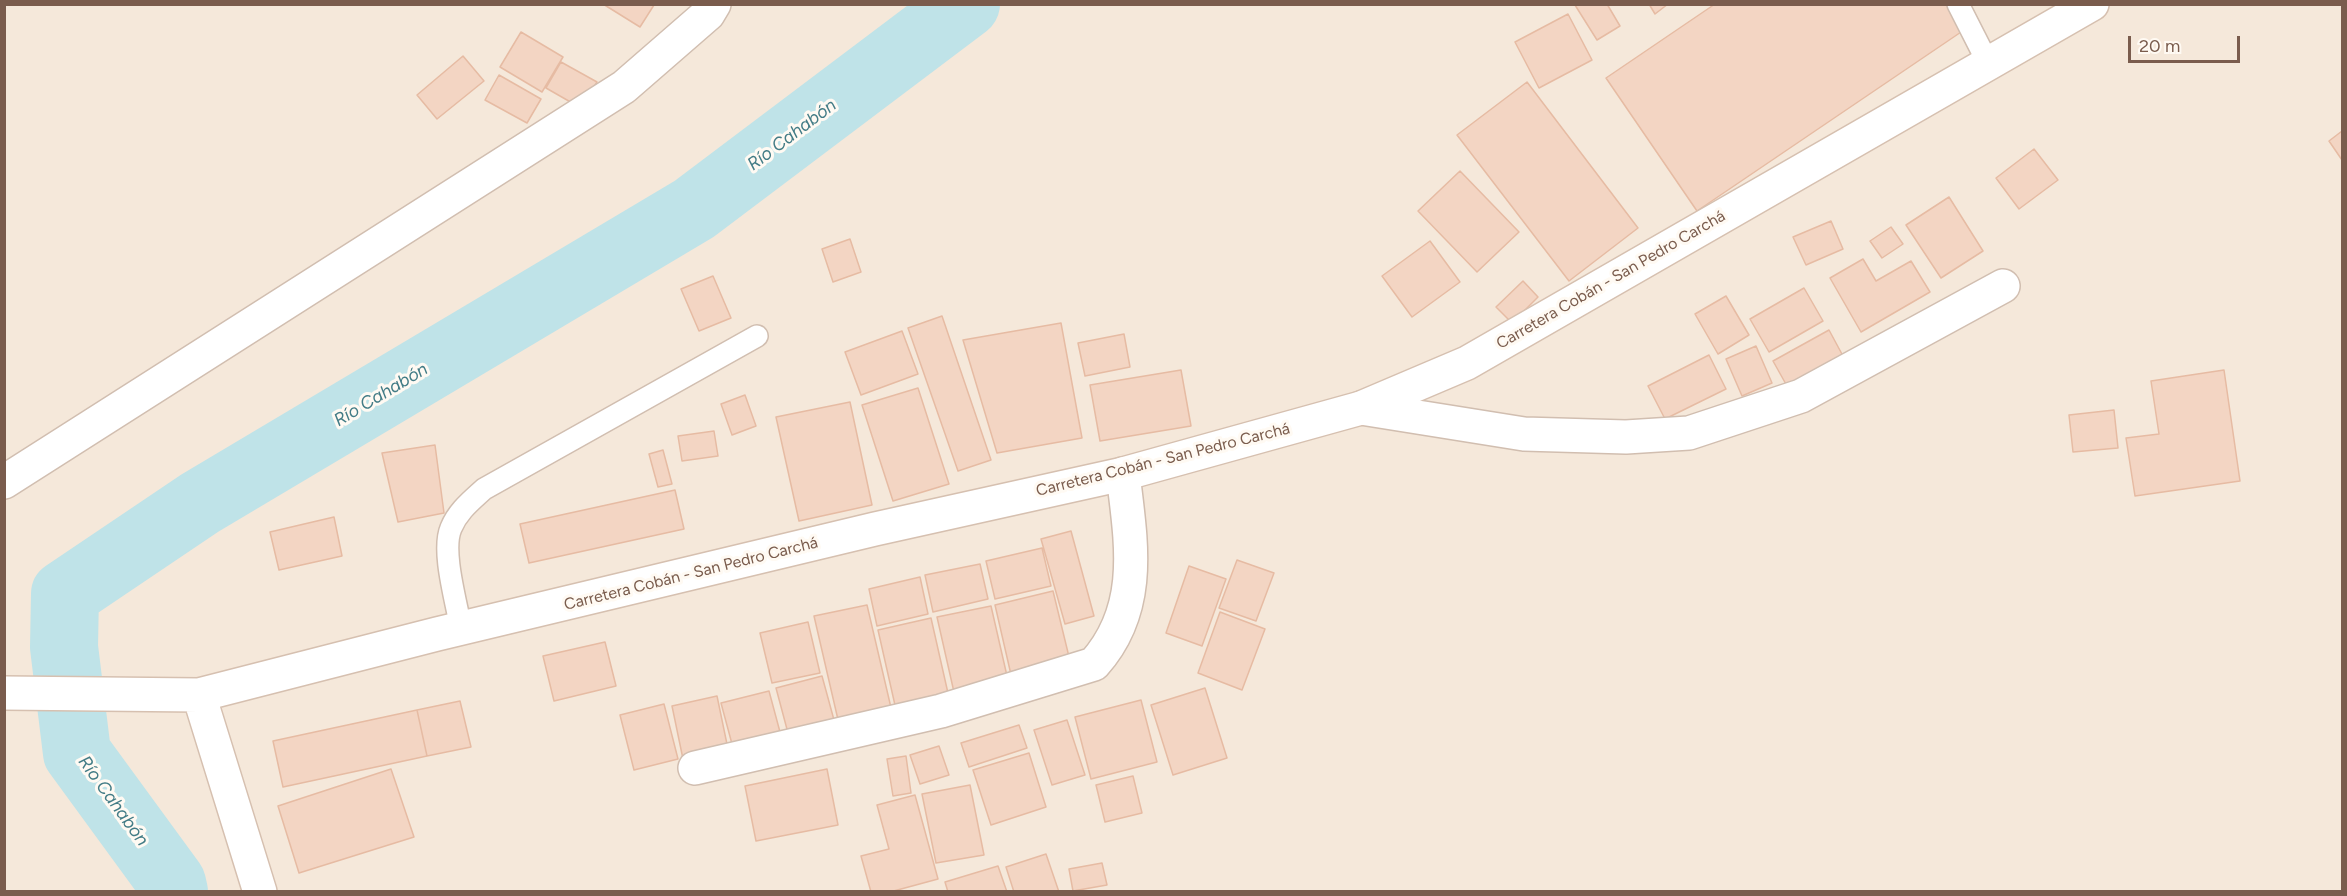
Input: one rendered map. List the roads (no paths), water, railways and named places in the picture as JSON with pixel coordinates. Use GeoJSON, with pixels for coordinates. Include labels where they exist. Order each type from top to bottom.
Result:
{"type":"FeatureCollection","features":[{"type":"Feature","properties":{"kind":"main road"},"geometry":{"type":"LineString","coordinates":[[4,482],[624,87],[708,14],[714,4]]}},
{"type":"Feature","properties":{"kind":"main road","name":"Carretera Cobán - San Pedro Carchá"},"geometry":{"type":"LineString","coordinates":[[7,693],[199,695],[875,529],[1123,474],[1361,408],[1467,363],[2092,4]]}},
{"type":"Feature","properties":{"kind":"main road"},"geometry":{"type":"LineString","coordinates":[[1361,408],[1524,434],[1626,437],[1689,433],[1801,396],[2003,286]]}},
{"type":"Feature","properties":{"kind":"main road"},"geometry":{"type":"LineString","coordinates":[[695,768],[941,711],[1094,664],[1108,648],[1124,612],[1133,555],[1123,474]]}},
{"type":"Feature","properties":{"kind":"main road"},"geometry":{"type":"LineString","coordinates":[[199,695],[260,891]]}},
{"type":"Feature","properties":{"kind":"lane"},"geometry":{"type":"LineString","coordinates":[[1958,4],[1988,63]]}},
{"type":"Feature","properties":{"kind":"lane"},"geometry":{"type":"LineString","coordinates":[[461,629],[449,555],[450,529],[463,508],[484,489],[757,336]]}},
{"type":"Feature","properties":{"kind":"waterway","name":"Río Cahabón"},"geometry":{"type":"LineString","coordinates":[[174,892],[172,883],[77,753],[64,647],[65,594],[200,503],[694,209],[966,4]]}}]}
